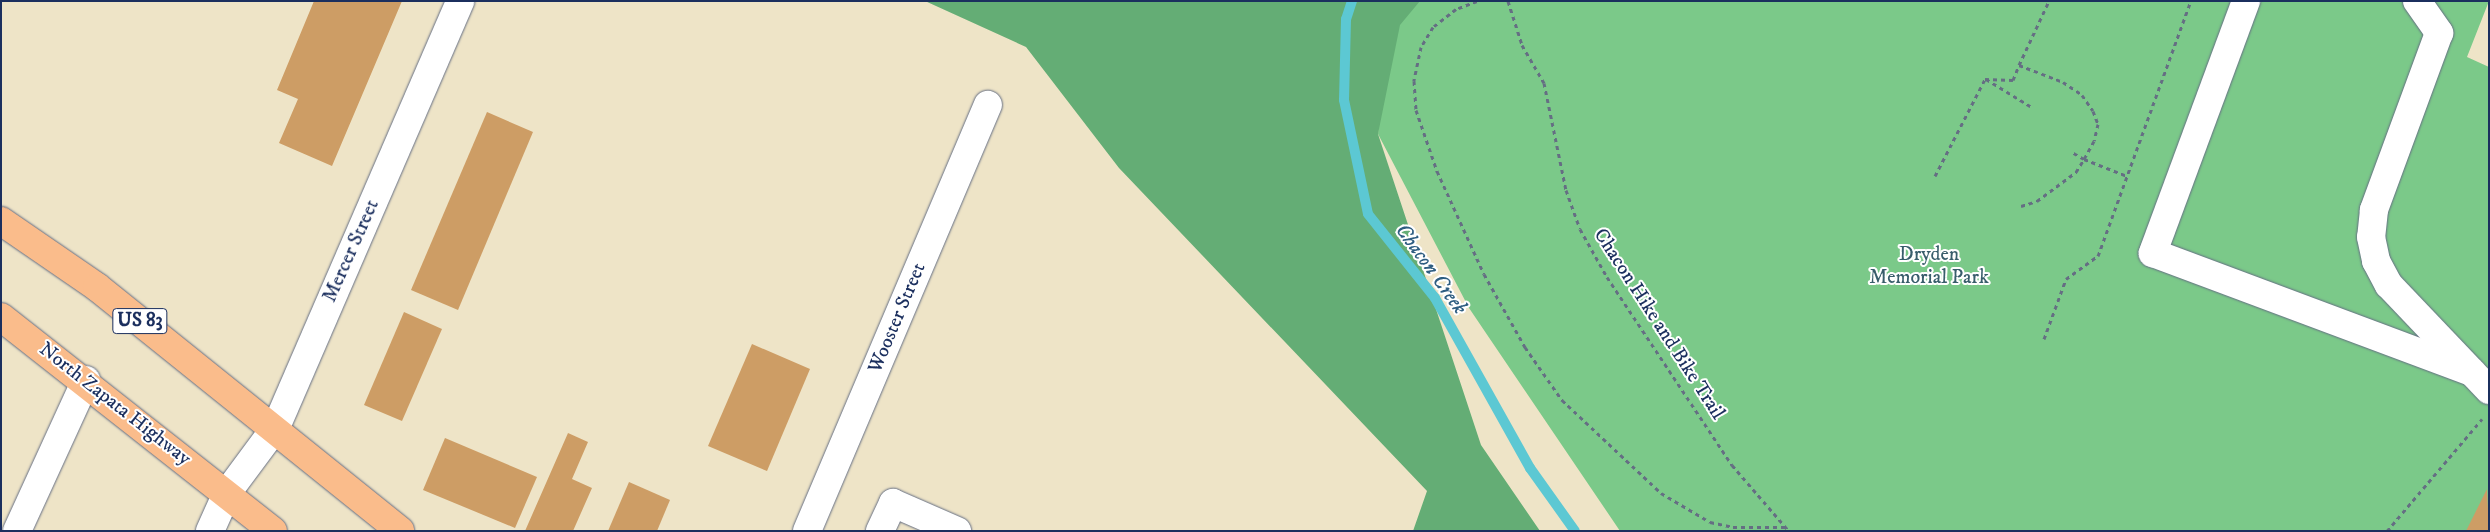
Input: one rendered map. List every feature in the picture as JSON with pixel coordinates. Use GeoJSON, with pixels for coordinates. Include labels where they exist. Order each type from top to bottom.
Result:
{"type":"FeatureCollection","features":[{"type":"Feature","properties":{"kind":"main road","name":"US 83"},"geometry":{"type":"LineString","coordinates":[[1,221],[97,287],[276,427],[400,531]]}},
{"type":"Feature","properties":{"kind":"main road","name":"North Zapata Highway"},"geometry":{"type":"LineString","coordinates":[[1,317],[86,380],[273,531]]}},
{"type":"Feature","properties":{"kind":"street","name":"Mercer Street"},"geometry":{"type":"LineString","coordinates":[[210,531],[228,493],[276,427],[460,1]]}},
{"type":"Feature","properties":{"kind":"street"},"geometry":{"type":"LineString","coordinates":[[2246,1],[2154,253],[2480,381]]}},
{"type":"Feature","properties":{"kind":"street"},"geometry":{"type":"LineString","coordinates":[[2417,1],[2439,32],[2374,210],[2371,237],[2376,261],[2389,285],[2480,381]]}},
{"type":"Feature","properties":{"kind":"street","name":"Wooster Street"},"geometry":{"type":"LineString","coordinates":[[807,531],[988,105]]}},
{"type":"Feature","properties":{"kind":"street"},"geometry":{"type":"LineString","coordinates":[[17,531],[86,380]]}},
{"type":"Feature","properties":{"kind":"street"},"geometry":{"type":"LineString","coordinates":[[880,531],[892,503],[957,531]]}},
{"type":"Feature","properties":{"kind":"path"},"geometry":{"type":"LineString","coordinates":[[1477,1],[1456,9],[1433,27],[1421,47],[1414,82],[1416,110],[1437,171],[1480,266],[1525,347],[1562,400],[1661,493],[1710,522],[1734,527],[1786,527]]}},
{"type":"Feature","properties":{"kind":"path","name":"Chacon Hike and Bike Trail"},"geometry":{"type":"LineString","coordinates":[[1508,1],[1522,45],[1544,83],[1566,190],[1580,229],[1607,277],[1732,465],[1789,531]]}},
{"type":"Feature","properties":{"kind":"path"},"geometry":{"type":"LineString","coordinates":[[1985,79],[2013,80],[2048,1]]}},
{"type":"Feature","properties":{"kind":"path"},"geometry":{"type":"LineString","coordinates":[[2044,339],[2066,279],[2098,256],[2191,1]]}},
{"type":"Feature","properties":{"kind":"path"},"geometry":{"type":"LineString","coordinates":[[2019,65],[2063,82],[2082,95],[2093,110],[2098,124],[2084,158],[2060,183],[2037,201],[2022,206]]}},
{"type":"Feature","properties":{"kind":"path"},"geometry":{"type":"LineString","coordinates":[[1985,79],[2030,106]]}},
{"type":"Feature","properties":{"kind":"path"},"geometry":{"type":"LineString","coordinates":[[1935,176],[1985,79]]}},
{"type":"Feature","properties":{"kind":"path"},"geometry":{"type":"LineString","coordinates":[[2072,152],[2127,176]]}},
{"type":"Feature","properties":{"kind":"path"},"geometry":{"type":"LineString","coordinates":[[2386,531],[2486,416]]}},
{"type":"Feature","properties":{"kind":"green space"},"geometry":{"type":"Polygon","coordinates":[[[925,1],[1420,1],[1400,25],[1378,134],[1481,445],[1540,531],[1413,531],[1427,491],[1119,168],[1026,47],[925,1]]]}},
{"type":"Feature","properties":{"kind":"green space","name":"Dryden Memorial Park"},"geometry":{"type":"Polygon","coordinates":[[[1387,1],[2489,1],[2467,57],[2489,67],[2489,531],[1620,531],[1469,308],[1378,134],[1387,1]]]}},
{"type":"Feature","properties":{"kind":"building"},"geometry":{"type":"Polygon","coordinates":[[[314,1],[402,1],[332,166],[279,143],[298,99],[277,90],[314,1]]]}},
{"type":"Feature","properties":{"kind":"building"},"geometry":{"type":"Polygon","coordinates":[[[487,112],[533,132],[458,310],[411,290],[487,112]]]}},
{"type":"Feature","properties":{"kind":"building"},"geometry":{"type":"Polygon","coordinates":[[[404,312],[442,329],[402,421],[364,405],[404,312]]]}},
{"type":"Feature","properties":{"kind":"building"},"geometry":{"type":"Polygon","coordinates":[[[752,344],[810,369],[767,471],[708,446],[752,344]]]}},
{"type":"Feature","properties":{"kind":"building"},"geometry":{"type":"Polygon","coordinates":[[[568,433],[588,442],[572,479],[592,488],[573,531],[525,531],[568,433]]]}},
{"type":"Feature","properties":{"kind":"building"},"geometry":{"type":"Polygon","coordinates":[[[445,438],[537,477],[515,528],[423,490],[445,438]]]}},
{"type":"Feature","properties":{"kind":"building"},"geometry":{"type":"Polygon","coordinates":[[[629,482],[670,500],[657,531],[608,531],[629,482]]]}},
{"type":"Feature","properties":{"kind":"building"},"geometry":{"type":"Polygon","coordinates":[[[2487,489],[2489,531],[2466,531],[2487,489]]]}},
{"type":"Feature","properties":{"kind":"waterway","name":"Chacon Creek"},"geometry":{"type":"LineString","coordinates":[[1352,1],[1346,19],[1344,100],[1368,214],[1435,298],[1530,468],[1575,531]]}}]}
